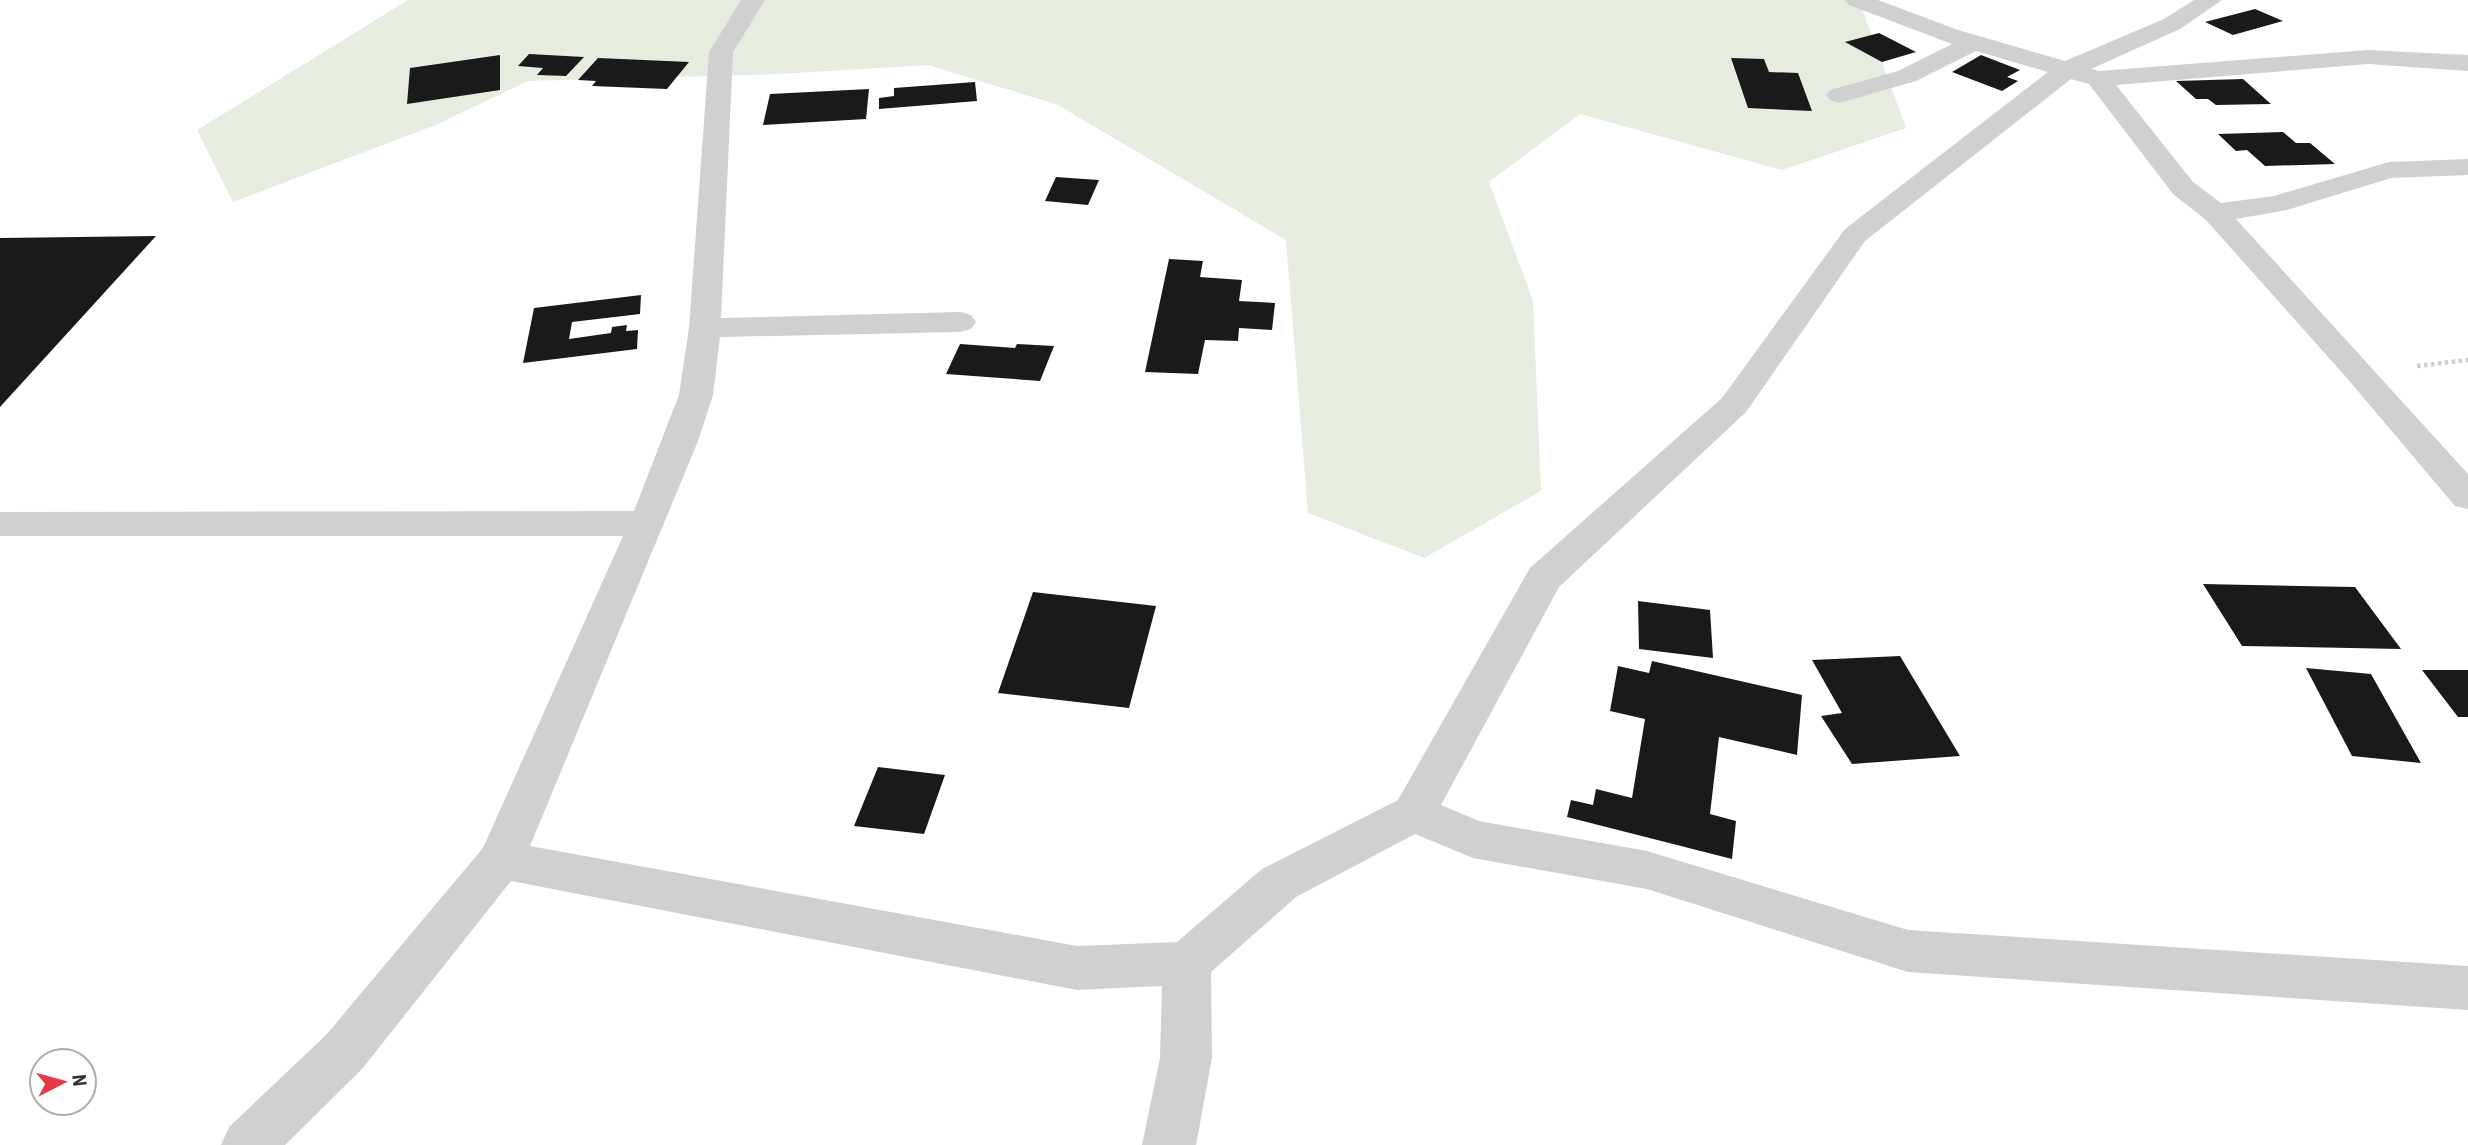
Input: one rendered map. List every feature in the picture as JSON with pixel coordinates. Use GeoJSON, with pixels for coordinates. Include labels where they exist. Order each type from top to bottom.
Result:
{"type":"FeatureCollection","features":[{"type":"Feature","properties":{"kind":"street"},"geometry":{"type":"LineString","coordinates":[[248,1145],[344,1052],[501,859],[647,523],[696,395],[705,328],[721,52],[753,0]]}},
{"type":"Feature","properties":{"kind":"street"},"geometry":{"type":"LineString","coordinates":[[1857,0],[1973,43],[2082,75],[2368,57],[2468,63]]}},
{"type":"Feature","properties":{"kind":"street"},"geometry":{"type":"LineString","coordinates":[[501,859],[1077,968],[1187,963],[1279,883],[1415,813],[1544,579],[1734,405],[1855,235],[2082,75],[2210,0]]}},
{"type":"Feature","properties":{"kind":"street"},"geometry":{"type":"LineString","coordinates":[[1839,94],[1907,76],[1973,43]]}},
{"type":"Feature","properties":{"kind":"street"},"geometry":{"type":"LineString","coordinates":[[2082,75],[2183,188],[2215,213],[2358,370],[2468,497]]}},
{"type":"Feature","properties":{"kind":"street"},"geometry":{"type":"LineString","coordinates":[[2215,213],[2277,204],[2389,170],[2468,167]]}},
{"type":"Feature","properties":{"kind":"street"},"geometry":{"type":"LineString","coordinates":[[705,328],[960,322]]}},
{"type":"Feature","properties":{"kind":"street"},"geometry":{"type":"LineString","coordinates":[[0,524],[647,523]]}},
{"type":"Feature","properties":{"kind":"street"},"geometry":{"type":"LineString","coordinates":[[1415,813],[1473,839],[1647,870],[1908,951],[2468,988]]}},
{"type":"Feature","properties":{"kind":"street"},"geometry":{"type":"LineString","coordinates":[[1168,1145],[1186,1058],[1187,963]]}},
{"type":"Feature","properties":{"kind":"shaded area"},"geometry":{"type":"Polygon","coordinates":[[[408,0],[1856,0],[1860,3],[1906,128],[1782,170],[1580,114],[1489,182],[1533,301],[1541,491],[1424,558],[1308,513],[1286,240],[1058,105],[928,65],[779,74],[528,81],[438,124],[233,202],[197,130],[408,0]]]}},
{"type":"Feature","properties":{"kind":"building"},"geometry":{"type":"Polygon","coordinates":[[[2255,9],[2283,21],[2233,35],[2205,22],[2255,9]]]}},
{"type":"Feature","properties":{"kind":"building"},"geometry":{"type":"Polygon","coordinates":[[[1879,33],[1916,52],[1882,62],[1845,42],[1879,33]]]}},
{"type":"Feature","properties":{"kind":"building"},"geometry":{"type":"Polygon","coordinates":[[[529,54],[584,57],[566,76],[537,75],[543,68],[518,66],[529,54]]]}},
{"type":"Feature","properties":{"kind":"building"},"geometry":{"type":"Polygon","coordinates":[[[500,55],[500,90],[407,104],[410,68],[500,55]]]}},
{"type":"Feature","properties":{"kind":"building"},"geometry":{"type":"Polygon","coordinates":[[[1981,55],[2020,70],[2007,77],[2018,81],[2002,91],[1952,72],[1981,55]]]}},
{"type":"Feature","properties":{"kind":"building"},"geometry":{"type":"Polygon","coordinates":[[[598,58],[689,62],[667,89],[592,86],[596,81],[578,80],[598,58]]]}},
{"type":"Feature","properties":{"kind":"building"},"geometry":{"type":"Polygon","coordinates":[[[1731,58],[1764,59],[1769,72],[1798,73],[1812,111],[1748,108],[1731,58]]]}},
{"type":"Feature","properties":{"kind":"building"},"geometry":{"type":"Polygon","coordinates":[[[2243,79],[2271,104],[2216,105],[2208,99],[2196,99],[2176,81],[2243,79]]]}},
{"type":"Feature","properties":{"kind":"building"},"geometry":{"type":"Polygon","coordinates":[[[975,82],[977,101],[879,109],[879,98],[894,96],[894,88],[975,82]]]}},
{"type":"Feature","properties":{"kind":"building"},"geometry":{"type":"Polygon","coordinates":[[[869,89],[866,119],[763,125],[770,94],[869,89]]]}},
{"type":"Feature","properties":{"kind":"building"},"geometry":{"type":"Polygon","coordinates":[[[2283,132],[2296,143],[2310,143],[2335,164],[2265,166],[2247,150],[2236,151],[2218,134],[2283,132]]]}},
{"type":"Feature","properties":{"kind":"building"},"geometry":{"type":"Polygon","coordinates":[[[1056,177],[1099,180],[1088,205],[1045,201],[1056,177]]]}},
{"type":"Feature","properties":{"kind":"building"},"geometry":{"type":"Polygon","coordinates":[[[156,236],[0,407],[0,238],[156,236]]]}},
{"type":"Feature","properties":{"kind":"building"},"geometry":{"type":"Polygon","coordinates":[[[1169,259],[1203,261],[1200,277],[1242,280],[1239,301],[1275,303],[1272,330],[1239,328],[1238,341],[1205,340],[1198,374],[1145,372],[1169,259]]]}},
{"type":"Feature","properties":{"kind":"building"},"geometry":{"type":"Polygon","coordinates":[[[641,295],[640,314],[572,322],[569,339],[611,333],[612,327],[627,325],[626,331],[638,330],[637,349],[523,363],[534,308],[641,295]]]}},
{"type":"Feature","properties":{"kind":"building"},"geometry":{"type":"Polygon","coordinates":[[[960,344],[1015,348],[1017,344],[1054,346],[1040,381],[946,374],[960,344]]]}},
{"type":"Feature","properties":{"kind":"building"},"geometry":{"type":"Polygon","coordinates":[[[2203,584],[2355,587],[2401,649],[2242,646],[2203,584]]]}},
{"type":"Feature","properties":{"kind":"building"},"geometry":{"type":"Polygon","coordinates":[[[1033,592],[1156,606],[1129,708],[998,693],[1033,592]]]}},
{"type":"Feature","properties":{"kind":"building"},"geometry":{"type":"Polygon","coordinates":[[[1638,601],[1710,610],[1713,658],[1639,649],[1638,601]]]}},
{"type":"Feature","properties":{"kind":"building"},"geometry":{"type":"Polygon","coordinates":[[[1900,656],[1960,756],[1852,764],[1821,716],[1842,713],[1812,660],[1900,656]]]}},
{"type":"Feature","properties":{"kind":"building"},"geometry":{"type":"Polygon","coordinates":[[[1652,661],[1802,695],[1797,755],[1719,737],[1710,814],[1736,821],[1732,859],[1567,817],[1571,800],[1593,805],[1596,789],[1632,798],[1645,719],[1610,711],[1618,666],[1649,673],[1652,661]]]}},
{"type":"Feature","properties":{"kind":"building"},"geometry":{"type":"Polygon","coordinates":[[[2306,668],[2371,674],[2421,763],[2352,756],[2306,668]]]}},
{"type":"Feature","properties":{"kind":"building"},"geometry":{"type":"Polygon","coordinates":[[[2422,670],[2468,670],[2468,717],[2458,717],[2422,670]]]}},
{"type":"Feature","properties":{"kind":"building"},"geometry":{"type":"Polygon","coordinates":[[[878,767],[945,775],[924,834],[854,826],[878,767]]]}}]}
